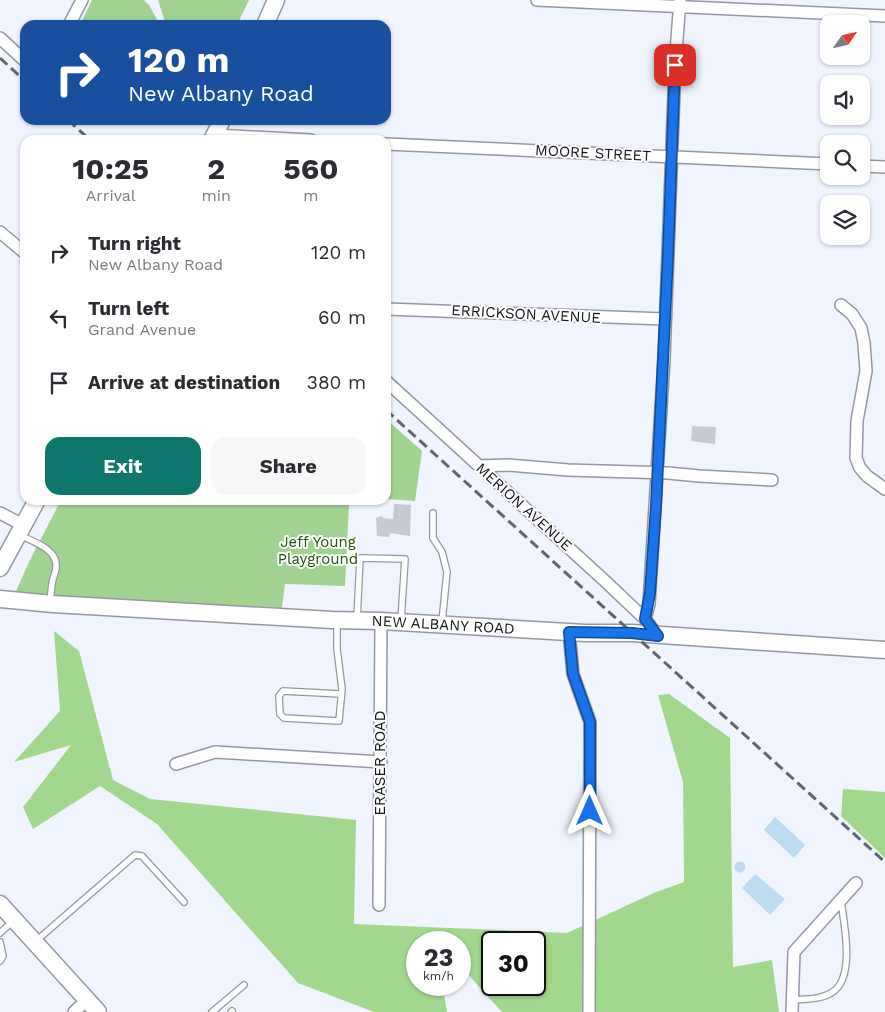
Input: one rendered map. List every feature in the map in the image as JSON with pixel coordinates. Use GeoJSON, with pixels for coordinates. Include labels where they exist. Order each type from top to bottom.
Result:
{"type":"FeatureCollection","features":[{"type":"Feature","properties":{"kind":"main road"},"geometry":{"type":"LineString","coordinates":[[267,20],[276,0]]}},
{"type":"Feature","properties":{"kind":"main road"},"geometry":{"type":"LineString","coordinates":[[0,568],[33,505]]}},
{"type":"Feature","properties":{"kind":"main road","name":"NEW ALBANY ROAD"},"geometry":{"type":"LineString","coordinates":[[0,599],[50,604],[337,620],[381,620],[569,632],[632,633],[885,650]]}},
{"type":"Feature","properties":{"kind":"main road"},"geometry":{"type":"LineString","coordinates":[[0,904],[93,1006]]}},
{"type":"Feature","properties":{"kind":"street"},"geometry":{"type":"LineString","coordinates":[[72,20],[82,0]]}},
{"type":"Feature","properties":{"kind":"street"},"geometry":{"type":"LineString","coordinates":[[537,0],[680,3],[885,16]]}},
{"type":"Feature","properties":{"kind":"street"},"geometry":{"type":"LineString","coordinates":[[645,619],[650,593],[658,473],[675,65],[680,3]]}},
{"type":"Feature","properties":{"kind":"street"},"geometry":{"type":"LineString","coordinates":[[0,38],[20,56]]}},
{"type":"Feature","properties":{"kind":"street","name":"MOORE STREET"},"geometry":{"type":"LineString","coordinates":[[391,144],[820,164]]}},
{"type":"Feature","properties":{"kind":"street"},"geometry":{"type":"LineString","coordinates":[[870,166],[885,167]]}},
{"type":"Feature","properties":{"kind":"street"},"geometry":{"type":"LineString","coordinates":[[0,232],[20,249]]}},
{"type":"Feature","properties":{"kind":"street"},"geometry":{"type":"LineString","coordinates":[[841,306],[852,314],[861,328],[864,343],[866,371],[857,421],[856,458],[866,476],[885,489]]}},
{"type":"Feature","properties":{"kind":"street","name":"ERRICKSON AVENUE"},"geometry":{"type":"LineString","coordinates":[[391,309],[665,319]]}},
{"type":"Feature","properties":{"kind":"street","name":"MERION AVENUE"},"geometry":{"type":"LineString","coordinates":[[391,386],[645,619],[658,636]]}},
{"type":"Feature","properties":{"kind":"street"},"geometry":{"type":"LineString","coordinates":[[479,466],[508,465],[568,470],[772,480]]}},
{"type":"Feature","properties":{"kind":"street"},"geometry":{"type":"LineString","coordinates":[[0,512],[20,530]]}},
{"type":"Feature","properties":{"kind":"street","name":"ERASER ROAD"},"geometry":{"type":"LineString","coordinates":[[379,905],[381,620]]}},
{"type":"Feature","properties":{"kind":"street"},"geometry":{"type":"LineString","coordinates":[[569,632],[573,674],[590,722],[589,1012]]}},
{"type":"Feature","properties":{"kind":"street"},"geometry":{"type":"LineString","coordinates":[[176,764],[215,752],[380,762]]}},
{"type":"Feature","properties":{"kind":"street"},"geometry":{"type":"LineString","coordinates":[[792,1006],[794,952],[856,883]]}},
{"type":"Feature","properties":{"kind":"street"},"geometry":{"type":"LineString","coordinates":[[74,1012],[93,1006]]}},
{"type":"Feature","properties":{"kind":"lane"},"geometry":{"type":"LineString","coordinates":[[433,513],[433,538],[442,552],[447,572],[442,624]]}},
{"type":"Feature","properties":{"kind":"lane"},"geometry":{"type":"LineString","coordinates":[[20,530],[51,552],[55,558],[57,565],[51,586],[50,604]]}},
{"type":"Feature","properties":{"kind":"lane"},"geometry":{"type":"LineString","coordinates":[[357,620],[360,558],[405,559],[401,622]]}},
{"type":"Feature","properties":{"kind":"lane"},"geometry":{"type":"LineString","coordinates":[[337,620],[337,649],[341,694],[339,721],[284,718],[280,714],[279,696],[284,691],[341,694]]}},
{"type":"Feature","properties":{"kind":"lane"},"geometry":{"type":"LineString","coordinates":[[35,942],[135,854],[142,856],[184,902]]}},
{"type":"Feature","properties":{"kind":"lane"},"geometry":{"type":"LineString","coordinates":[[792,1006],[823,997],[833,992],[839,986],[844,974],[846,940],[841,900]]}},
{"type":"Feature","properties":{"kind":"lane"},"geometry":{"type":"LineString","coordinates":[[0,933],[14,920]]}},
{"type":"Feature","properties":{"kind":"lane"},"geometry":{"type":"LineString","coordinates":[[0,942],[3,956],[0,961]]}},
{"type":"Feature","properties":{"kind":"lane"},"geometry":{"type":"LineString","coordinates":[[212,1012],[244,985]]}},
{"type":"Feature","properties":{"kind":"green space"},"geometry":{"type":"Polygon","coordinates":[[[92,0],[144,0],[157,20],[82,20],[92,0]]]}},
{"type":"Feature","properties":{"kind":"green space"},"geometry":{"type":"Polygon","coordinates":[[[158,0],[249,0],[239,20],[164,20],[158,0]]]}},
{"type":"Feature","properties":{"kind":"green space"},"geometry":{"type":"Polygon","coordinates":[[[391,423],[422,451],[415,501],[391,499],[391,423]]]}},
{"type":"Feature","properties":{"kind":"green space","name":"Jeff Young Playground"},"geometry":{"type":"Polygon","coordinates":[[[58,505],[349,505],[345,586],[285,584],[281,614],[12,600],[58,505]]]}},
{"type":"Feature","properties":{"kind":"green space"},"geometry":{"type":"Polygon","coordinates":[[[54,631],[79,651],[113,780],[150,799],[356,820],[354,924],[520,931],[481,931],[481,989],[471,978],[471,931],[406,931],[406,996],[444,996],[447,1012],[374,1012],[298,983],[157,824],[100,786],[33,829],[23,807],[71,745],[14,762],[60,711],[54,631]]]}},
{"type":"Feature","properties":{"kind":"green space"},"geometry":{"type":"Polygon","coordinates":[[[669,694],[730,738],[733,967],[772,960],[779,1012],[502,1012],[488,996],[546,996],[546,932],[567,933],[656,892],[684,882],[683,782],[658,695],[669,694]]]}},
{"type":"Feature","properties":{"kind":"green space"},"geometry":{"type":"Polygon","coordinates":[[[843,789],[885,792],[885,858],[841,816],[843,789]]]}},
{"type":"Feature","properties":{"kind":"water"},"geometry":{"type":"Polygon","coordinates":[[[775,817],[805,845],[794,858],[764,830],[775,817]]]}},
{"type":"Feature","properties":{"kind":"water"},"geometry":{"type":"Polygon","coordinates":[[[740,861],[746,867],[740,873],[734,867],[740,861]]]}},
{"type":"Feature","properties":{"kind":"water"},"geometry":{"type":"Polygon","coordinates":[[[755,874],[785,899],[770,915],[742,888],[755,874]]]}},
{"type":"Feature","properties":{"kind":"building"},"geometry":{"type":"Polygon","coordinates":[[[692,426],[716,427],[715,444],[691,441],[692,426]]]}},
{"type":"Feature","properties":{"kind":"building"},"geometry":{"type":"Polygon","coordinates":[[[394,504],[411,505],[410,536],[390,533],[389,537],[377,536],[376,518],[382,516],[383,518],[393,519],[394,504]]]}},
{"type":"Feature","properties":{"kind":"railway"},"geometry":{"type":"LineString","coordinates":[[0,58],[20,76]]}},
{"type":"Feature","properties":{"kind":"railway"},"geometry":{"type":"LineString","coordinates":[[74,125],[84,135]]}},
{"type":"Feature","properties":{"kind":"railway"},"geometry":{"type":"LineString","coordinates":[[391,415],[885,862]]}},
{"type":"Feature","properties":{"kind":"route"},"geometry":{"type":"LineString","coordinates":[[590,811],[590,722],[573,674],[569,632],[632,633],[658,636],[645,619],[649,604],[656,522],[675,65]]}}]}
